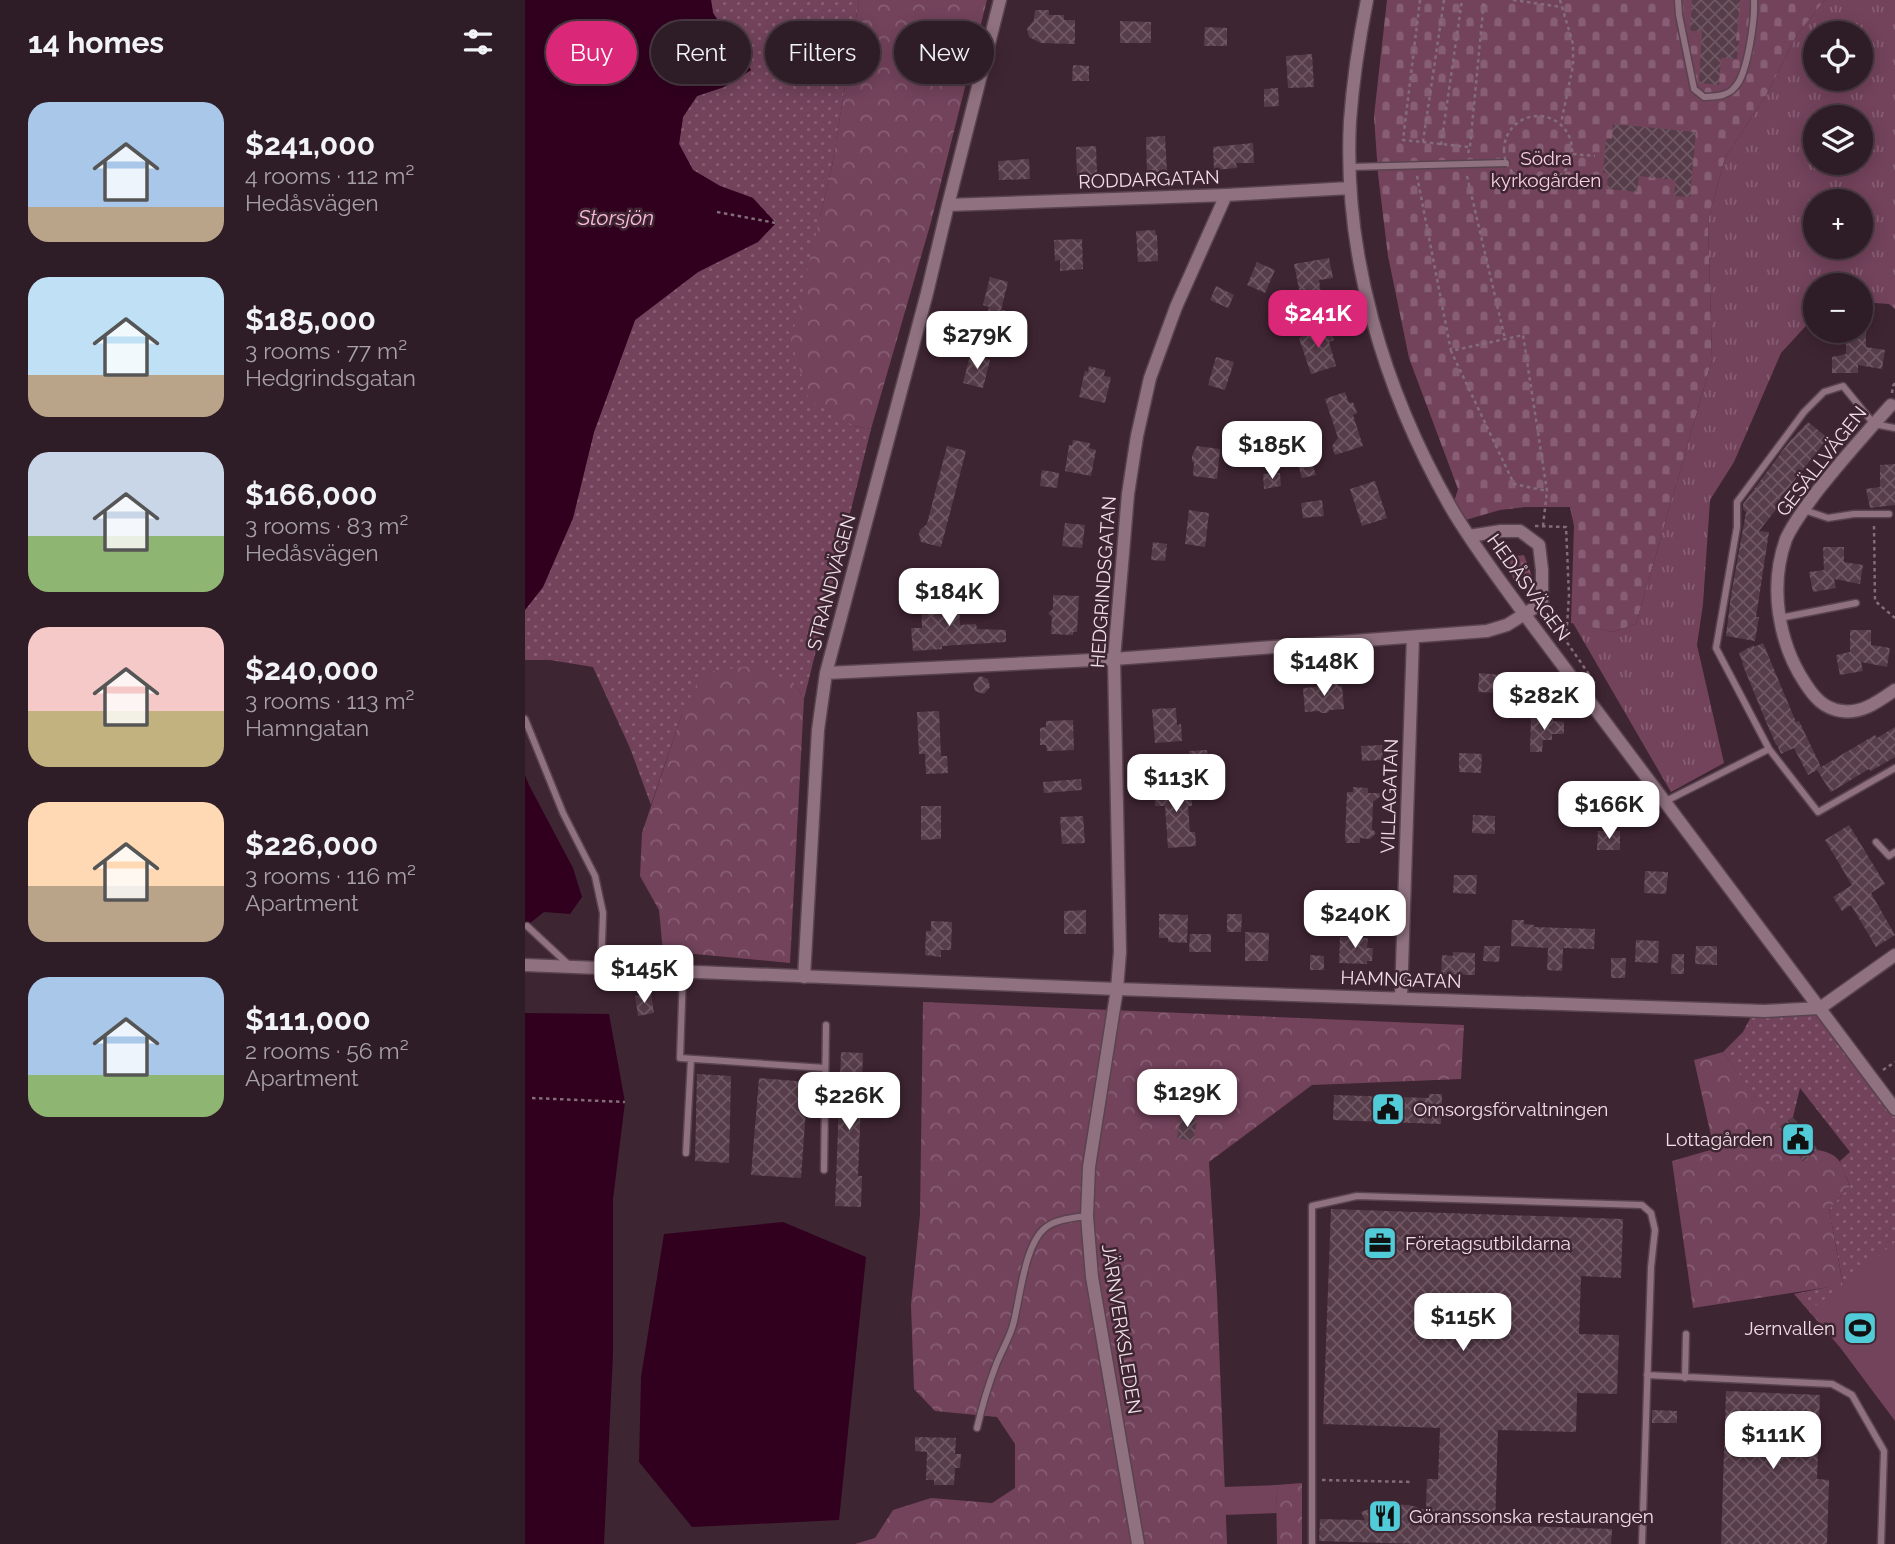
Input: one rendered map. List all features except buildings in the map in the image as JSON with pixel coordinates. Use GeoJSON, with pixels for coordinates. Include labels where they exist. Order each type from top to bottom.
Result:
{"type":"FeatureCollection","features":[{"type":"Feature","properties":{"kind":"street","name":"STRANDVÄGEN"},"geometry":{"type":"LineString","coordinates":[[804,977],[818,730],[826,673],[927,293],[1000,0]]}},
{"type":"Feature","properties":{"kind":"street","name":"HEDÅSVÄGEN"},"geometry":{"type":"LineString","coordinates":[[1367,0],[1357,54],[1350,121],[1350,188],[1362,276],[1379,341],[1420,450],[1469,536],[1525,615],[1895,1109]]}},
{"type":"Feature","properties":{"kind":"street","name":"RODDARGATAN"},"geometry":{"type":"LineString","coordinates":[[948,205],[1350,188]]}},
{"type":"Feature","properties":{"kind":"street","name":"HEDGRINDSGATAN"},"geometry":{"type":"LineString","coordinates":[[1096,1118],[1117,989],[1120,952],[1114,659],[1128,494],[1150,378],[1176,307],[1226,195]]}},
{"type":"Feature","properties":{"kind":"street","name":"GESÄLLVÄGEN"},"geometry":{"type":"LineString","coordinates":[[1891,405],[1838,465],[1787,536],[1778,588],[1780,618],[1787,648],[1800,675],[1813,695],[1823,704],[1842,711],[1862,709],[1895,690]]}},
{"type":"Feature","properties":{"kind":"street"},"geometry":{"type":"LineString","coordinates":[[826,673],[1114,659],[1487,631],[1507,625],[1542,603],[1539,545],[1520,531],[1469,536]]}},
{"type":"Feature","properties":{"kind":"street","name":"VILLAGATAN"},"geometry":{"type":"LineString","coordinates":[[1401,998],[1413,638]]}},
{"type":"Feature","properties":{"kind":"street"},"geometry":{"type":"LineString","coordinates":[[1820,1008],[1895,955]]}},
{"type":"Feature","properties":{"kind":"street","name":"HAMNGATAN"},"geometry":{"type":"LineString","coordinates":[[525,965],[1754,1011],[1820,1008]]}},
{"type":"Feature","properties":{"kind":"street","name":"JÄRNVERKSLEDEN"},"geometry":{"type":"LineString","coordinates":[[1096,1118],[1089,1167],[1087,1216],[1092,1278],[1138,1544]]}},
{"type":"Feature","properties":{"kind":"lane"},"geometry":{"type":"LineString","coordinates":[[1678,0],[1694,89],[1704,97],[1723,96],[1736,87],[1744,69],[1755,11],[1754,0]]}},
{"type":"Feature","properties":{"kind":"lane"},"geometry":{"type":"LineString","coordinates":[[1350,167],[1506,163]]}},
{"type":"Feature","properties":{"kind":"lane"},"geometry":{"type":"LineString","coordinates":[[1895,428],[1874,424],[1843,386],[1824,392],[1804,412],[1737,502],[1737,527],[1716,648],[1769,749],[1818,813],[1895,768]]}},
{"type":"Feature","properties":{"kind":"lane"},"geometry":{"type":"LineString","coordinates":[[1804,510],[1828,518],[1854,514],[1889,514]]}},
{"type":"Feature","properties":{"kind":"lane"},"geometry":{"type":"LineString","coordinates":[[1780,618],[1856,603]]}},
{"type":"Feature","properties":{"kind":"lane"},"geometry":{"type":"LineString","coordinates":[[525,719],[563,814],[595,876],[603,913],[601,968]]}},
{"type":"Feature","properties":{"kind":"lane"},"geometry":{"type":"LineString","coordinates":[[1666,802],[1769,749]]}},
{"type":"Feature","properties":{"kind":"lane"},"geometry":{"type":"LineString","coordinates":[[1876,842],[1889,856],[1895,852]]}},
{"type":"Feature","properties":{"kind":"lane"},"geometry":{"type":"LineString","coordinates":[[527,926],[570,966]]}},
{"type":"Feature","properties":{"kind":"lane"},"geometry":{"type":"LineString","coordinates":[[683,971],[680,1058],[825,1068]]}},
{"type":"Feature","properties":{"kind":"lane"},"geometry":{"type":"LineString","coordinates":[[824,1170],[826,1025]]}},
{"type":"Feature","properties":{"kind":"lane"},"geometry":{"type":"LineString","coordinates":[[686,1153],[691,1059]]}},
{"type":"Feature","properties":{"kind":"lane"},"geometry":{"type":"LineString","coordinates":[[1312,1544],[1313,1206],[1357,1195],[1642,1205],[1651,1213],[1655,1230],[1651,1267],[1642,1544]]}},
{"type":"Feature","properties":{"kind":"lane"},"geometry":{"type":"LineString","coordinates":[[977,1428],[983,1400],[1007,1344],[1025,1270],[1036,1238],[1045,1228],[1062,1220],[1087,1216]]}},
{"type":"Feature","properties":{"kind":"lane"},"geometry":{"type":"LineString","coordinates":[[1685,1378],[1686,1334]]}},
{"type":"Feature","properties":{"kind":"lane"},"geometry":{"type":"LineString","coordinates":[[1647,1375],[1832,1384],[1852,1395],[1884,1451],[1881,1544]]}},
{"type":"Feature","properties":{"kind":"path"},"geometry":{"type":"LineString","coordinates":[[1420,0],[1403,140],[1470,147],[1484,0]]}},
{"type":"Feature","properties":{"kind":"path"},"geometry":{"type":"LineString","coordinates":[[1423,142],[1444,0]]}},
{"type":"Feature","properties":{"kind":"path"},"geometry":{"type":"LineString","coordinates":[[1441,145],[1462,0]]}},
{"type":"Feature","properties":{"kind":"path"},"geometry":{"type":"LineString","coordinates":[[1513,0],[1562,7]]}},
{"type":"Feature","properties":{"kind":"path"},"geometry":{"type":"LineString","coordinates":[[1559,0],[1573,44],[1573,66],[1561,124]]}},
{"type":"Feature","properties":{"kind":"path"},"geometry":{"type":"LineString","coordinates":[[1528,117],[1551,118],[1561,124],[1568,133],[1573,154],[1563,174],[1554,181],[1532,184],[1512,173],[1506,163],[1505,140],[1518,122],[1528,117]]}},
{"type":"Feature","properties":{"kind":"path"},"geometry":{"type":"LineString","coordinates":[[1573,154],[1595,156]]}},
{"type":"Feature","properties":{"kind":"path"},"geometry":{"type":"LineString","coordinates":[[1464,163],[1505,339]]}},
{"type":"Feature","properties":{"kind":"path"},"geometry":{"type":"LineString","coordinates":[[1415,165],[1451,351],[1514,484],[1547,491]]}},
{"type":"Feature","properties":{"kind":"path"},"geometry":{"type":"LineString","coordinates":[[717,212],[776,223]]}},
{"type":"Feature","properties":{"kind":"path"},"geometry":{"type":"LineString","coordinates":[[1451,351],[1523,335],[1547,491],[1543,526]]}},
{"type":"Feature","properties":{"kind":"path"},"geometry":{"type":"LineString","coordinates":[[1874,515],[1875,601],[1895,618]]}},
{"type":"Feature","properties":{"kind":"path"},"geometry":{"type":"LineString","coordinates":[[1531,526],[1566,527],[1569,595],[1566,641],[1595,683]]}},
{"type":"Feature","properties":{"kind":"path"},"geometry":{"type":"LineString","coordinates":[[1878,1073],[1895,1062]]}},
{"type":"Feature","properties":{"kind":"path"},"geometry":{"type":"LineString","coordinates":[[532,1098],[625,1102]]}},
{"type":"Feature","properties":{"kind":"path"},"geometry":{"type":"LineString","coordinates":[[1312,1480],[1413,1482]]}},
{"type":"Feature","properties":{"kind":"green space"},"geometry":{"type":"Polygon","coordinates":[[[711,0],[859,0],[856,21],[765,21],[765,84],[845,84],[832,166],[820,217],[854,426],[871,429],[804,699],[794,683],[682,714],[651,805],[630,748],[593,667],[550,660],[525,660],[525,610],[543,587],[573,518],[594,432],[635,320],[698,272],[758,241],[753,198],[720,186],[693,170],[679,144],[683,117],[697,96],[729,84],[751,84],[751,21],[718,21],[713,13],[711,0]]]}},
{"type":"Feature","properties":{"kind":"green space"},"geometry":{"type":"Polygon","coordinates":[[[859,0],[987,0],[982,21],[894,21],[894,84],[966,84],[931,222],[871,429],[854,426],[809,400],[791,340],[832,166],[845,84],[880,84],[880,21],[856,21],[859,0]]]}},
{"type":"Feature","properties":{"kind":"green space","name":"Södra kyrkogården"},"geometry":{"type":"Polygon","coordinates":[[[1387,0],[1825,0],[1808,21],[1803,21],[1803,28],[1767,94],[1725,158],[1708,220],[1712,360],[1636,624],[1613,632],[1571,623],[1574,526],[1570,507],[1500,510],[1462,521],[1453,505],[1458,489],[1409,358],[1388,256],[1374,116],[1387,0]]]}},
{"type":"Feature","properties":{"kind":"green space"},"geometry":{"type":"Polygon","coordinates":[[[1825,0],[1895,0],[1895,309],[1889,304],[1873,303],[1873,273],[1803,273],[1803,329],[1781,353],[1734,462],[1710,500],[1703,604],[1697,645],[1724,763],[1671,792],[1573,623],[1613,632],[1636,624],[1712,360],[1708,220],[1725,158],[1767,94],[1803,28],[1803,91],[1873,91],[1873,21],[1808,21],[1825,0]]]}},
{"type":"Feature","properties":{"kind":"green space"},"geometry":{"type":"Polygon","coordinates":[[[1524,555],[1533,579],[1525,589],[1513,579],[1509,557],[1524,555]]]}},
{"type":"Feature","properties":{"kind":"green space"},"geometry":{"type":"Polygon","coordinates":[[[755,665],[794,683],[804,699],[790,963],[663,951],[659,910],[640,876],[642,833],[682,714],[702,673],[755,665]]]}},
{"type":"Feature","properties":{"kind":"green space"},"geometry":{"type":"Polygon","coordinates":[[[923,1002],[1464,1025],[1461,1079],[1312,1085],[1209,1162],[1227,1544],[855,1544],[875,1538],[893,1510],[931,1498],[992,1503],[1015,1488],[1015,1444],[997,1417],[935,1411],[914,1389],[911,1305],[920,1215],[923,1002]]]}},
{"type":"Feature","properties":{"kind":"green space"},"geometry":{"type":"Polygon","coordinates":[[[1820,1008],[1895,1109],[1895,1303],[1839,1346],[1794,1294],[1843,1284],[1829,1209],[1850,1186],[1840,1161],[1850,1152],[1800,1088],[1793,1117],[1778,1128],[1723,1052],[1743,1032],[1754,1011],[1820,1008]]]}},
{"type":"Feature","properties":{"kind":"green space"},"geometry":{"type":"Polygon","coordinates":[[[1723,1052],[1803,1161],[1818,1150],[1837,1158],[1843,1167],[1850,1186],[1829,1209],[1843,1285],[1693,1308],[1672,1161],[1714,1149],[1694,1060],[1723,1052]]]}},
{"type":"Feature","properties":{"kind":"green space","name":"Jernvallen"},"geometry":{"type":"Polygon","coordinates":[[[1895,1242],[1895,1421],[1809,1310],[1895,1242]]]}},
{"type":"Feature","properties":{"kind":"green space"},"geometry":{"type":"Polygon","coordinates":[[[1302,1483],[1302,1544],[1277,1544],[1276,1485],[1302,1483]]]}},
{"type":"Feature","properties":{"kind":"green space"},"geometry":{"type":"Polygon","coordinates":[[[1276,1485],[1277,1513],[1224,1515],[1223,1487],[1276,1485]]]}},
{"type":"Feature","properties":{"kind":"water","name":"Storsjön"},"geometry":{"type":"Polygon","coordinates":[[[525,0],[711,0],[713,13],[718,21],[651,21],[651,84],[729,84],[697,96],[683,117],[679,144],[693,170],[720,186],[753,198],[776,223],[758,242],[698,272],[635,320],[594,432],[573,518],[543,587],[525,610],[525,0]]]}},
{"type":"Feature","properties":{"kind":"water"},"geometry":{"type":"Polygon","coordinates":[[[525,775],[573,868],[582,897],[570,914],[544,912],[525,927],[525,775]]]}},
{"type":"Feature","properties":{"kind":"water"},"geometry":{"type":"Polygon","coordinates":[[[525,1013],[609,1014],[625,1102],[613,1199],[613,1354],[604,1544],[525,1544],[525,1013]]]}},
{"type":"Feature","properties":{"kind":"water"},"geometry":{"type":"Polygon","coordinates":[[[783,1222],[866,1257],[839,1520],[692,1527],[639,1462],[641,1377],[664,1234],[783,1222]]]}},
{"type":"Feature","properties":{"kind":"place","name":"Omsorgsförvaltningen"},"geometry":{"type":"Point","coordinates":[1388,1109]}},
{"type":"Feature","properties":{"kind":"place","name":"Lottagården"},"geometry":{"type":"Point","coordinates":[1798,1139]}},
{"type":"Feature","properties":{"kind":"place","name":"Företagsutbildarna"},"geometry":{"type":"Point","coordinates":[1380,1243]}},
{"type":"Feature","properties":{"kind":"place","name":"Jernvallen"},"geometry":{"type":"Point","coordinates":[1860,1328]}},
{"type":"Feature","properties":{"kind":"place","name":"Göranssonska restaurangen"},"geometry":{"type":"Point","coordinates":[1385,1516]}}]}
